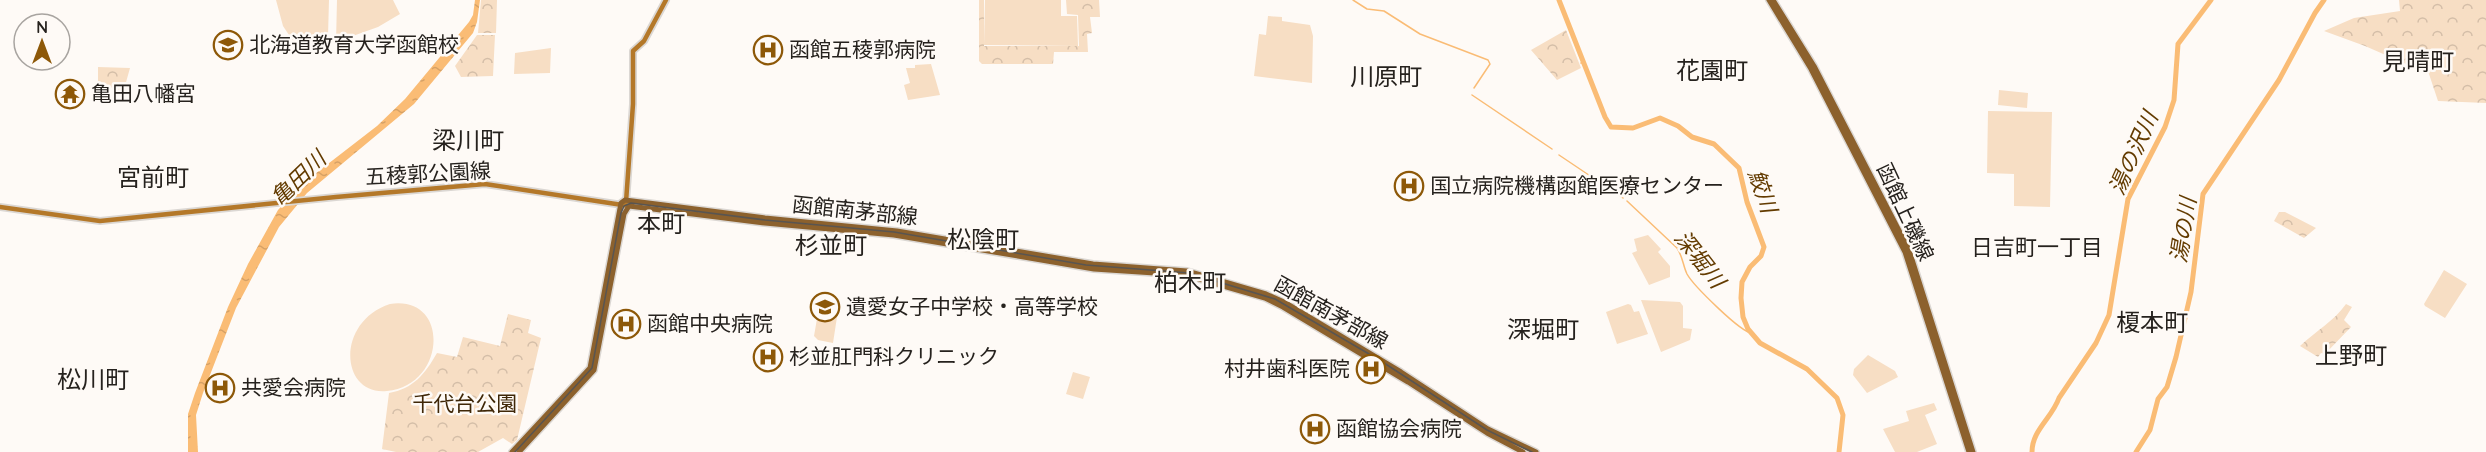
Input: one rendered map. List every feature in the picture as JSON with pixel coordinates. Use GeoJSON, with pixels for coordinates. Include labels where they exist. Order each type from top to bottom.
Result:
{"type":"FeatureCollection","features":[{"type":"Feature","properties":{"kind":"main road"},"geometry":{"type":"LineString","coordinates":[[512,452],[590,368],[623,202],[633,104],[633,51],[644,41],[666,0]]}},
{"type":"Feature","properties":{"kind":"main road","name":"函館上磯線"},"geometry":{"type":"LineString","coordinates":[[1771,0],[1811,69],[1905,252],[1969,452]]}},
{"type":"Feature","properties":{"kind":"main road","name":"函館上磯線"},"geometry":{"type":"LineString","coordinates":[[1771,0],[1814,66],[1909,250],[1973,452]]}},
{"type":"Feature","properties":{"kind":"main road","name":"五稜郭公園線"},"geometry":{"type":"LineString","coordinates":[[0,207],[94,221],[485,184],[560,197],[623,202]]}},
{"type":"Feature","properties":{"kind":"main road"},"geometry":{"type":"LineString","coordinates":[[519,452],[594,370],[624,214],[630,206],[623,202]]}},
{"type":"Feature","properties":{"kind":"main road","name":"函館南茅部線"},"geometry":{"type":"LineString","coordinates":[[623,202],[897,231],[1094,264],[1190,272],[1266,294],[1284,302],[1392,366],[1488,429],[1536,452]]}},
{"type":"Feature","properties":{"kind":"main road","name":"函館南茅部線"},"geometry":{"type":"LineString","coordinates":[[630,206],[765,223],[894,235],[1094,269],[1188,276],[1265,298],[1283,307],[1408,382],[1487,434],[1524,452]]}},
{"type":"Feature","properties":{"kind":"green space"},"geometry":{"type":"Polygon","coordinates":[[[276,0],[329,0],[328,36],[310,41],[299,50],[283,26],[276,0]]]}},
{"type":"Feature","properties":{"kind":"green space"},"geometry":{"type":"Polygon","coordinates":[[[337,0],[393,0],[400,14],[378,27],[336,42],[337,0]]]}},
{"type":"Feature","properties":{"kind":"green space"},"geometry":{"type":"Polygon","coordinates":[[[481,0],[497,0],[496,33],[478,33],[481,0]]]}},
{"type":"Feature","properties":{"kind":"green space"},"geometry":{"type":"Polygon","coordinates":[[[979,0],[984,0],[984,46],[1079,46],[1078,15],[1067,14],[1066,0],[1099,0],[1100,17],[1090,17],[1092,33],[1087,34],[1088,52],[1054,52],[1053,64],[982,64],[979,61],[979,0]]]}},
{"type":"Feature","properties":{"kind":"green space"},"geometry":{"type":"Polygon","coordinates":[[[985,0],[1061,0],[1061,16],[1077,16],[1078,46],[984,45],[985,0]]]}},
{"type":"Feature","properties":{"kind":"green space"},"geometry":{"type":"Polygon","coordinates":[[[2399,0],[2486,0],[2486,103],[2438,101],[2429,74],[2324,31],[2354,18],[2400,11],[2399,0]]]}},
{"type":"Feature","properties":{"kind":"green space"},"geometry":{"type":"Polygon","coordinates":[[[1268,16],[1282,17],[1282,21],[1310,25],[1313,36],[1312,83],[1254,76],[1259,34],[1266,35],[1268,16]]]}},
{"type":"Feature","properties":{"kind":"green space"},"geometry":{"type":"Polygon","coordinates":[[[1566,30],[1581,68],[1557,80],[1531,50],[1566,30]]]}},
{"type":"Feature","properties":{"kind":"green space"},"geometry":{"type":"Polygon","coordinates":[[[477,35],[495,35],[493,76],[461,77],[455,66],[477,35]]]}},
{"type":"Feature","properties":{"kind":"green space"},"geometry":{"type":"Polygon","coordinates":[[[551,48],[550,73],[514,74],[515,53],[551,48]]]}},
{"type":"Feature","properties":{"kind":"green space"},"geometry":{"type":"Polygon","coordinates":[[[931,64],[940,95],[908,100],[904,85],[910,83],[906,68],[931,64]]]}},
{"type":"Feature","properties":{"kind":"green space"},"geometry":{"type":"Polygon","coordinates":[[[98,67],[130,68],[123,93],[98,81],[98,67]]]}},
{"type":"Feature","properties":{"kind":"green space"},"geometry":{"type":"Polygon","coordinates":[[[1999,90],[2028,93],[2027,108],[1998,105],[1999,90]]]}},
{"type":"Feature","properties":{"kind":"green space"},"geometry":{"type":"Polygon","coordinates":[[[1988,111],[2052,112],[2050,207],[2014,206],[2014,174],[1987,173],[1988,111]]]}},
{"type":"Feature","properties":{"kind":"green space"},"geometry":{"type":"Polygon","coordinates":[[[2279,212],[2285,212],[2316,228],[2304,238],[2274,221],[2279,212]]]}},
{"type":"Feature","properties":{"kind":"green space"},"geometry":{"type":"Polygon","coordinates":[[[1648,235],[1661,249],[1658,252],[1670,266],[1670,277],[1649,285],[1632,253],[1637,251],[1634,239],[1648,235]]]}},
{"type":"Feature","properties":{"kind":"green space"},"geometry":{"type":"Polygon","coordinates":[[[2444,270],[2467,284],[2445,318],[2424,304],[2444,270]]]}},
{"type":"Feature","properties":{"kind":"green space"},"geometry":{"type":"Polygon","coordinates":[[[1641,300],[1680,302],[1683,306],[1683,328],[1692,329],[1690,340],[1661,352],[1641,300]]]}},
{"type":"Feature","properties":{"kind":"green space"},"geometry":{"type":"Polygon","coordinates":[[[390,304],[410,305],[424,313],[431,326],[434,342],[430,359],[421,374],[407,385],[387,391],[371,389],[360,382],[353,370],[350,356],[352,341],[360,326],[372,313],[390,304]]]}},
{"type":"Feature","properties":{"kind":"green space"},"geometry":{"type":"Polygon","coordinates":[[[1628,304],[1634,312],[1639,311],[1648,334],[1617,344],[1606,312],[1628,304]]]}},
{"type":"Feature","properties":{"kind":"green space"},"geometry":{"type":"Polygon","coordinates":[[[2346,304],[2352,307],[2344,320],[2351,327],[2325,354],[2321,353],[2318,357],[2300,346],[2330,321],[2346,304]]]}},
{"type":"Feature","properties":{"kind":"green space"},"geometry":{"type":"Polygon","coordinates":[[[818,313],[837,317],[833,343],[818,340],[814,336],[818,313]]]}},
{"type":"Feature","properties":{"kind":"green space","name":"千代台公園"},"geometry":{"type":"Polygon","coordinates":[[[508,314],[531,320],[528,333],[541,338],[517,440],[512,444],[503,438],[478,452],[396,452],[382,449],[389,393],[405,388],[418,379],[437,353],[457,357],[463,337],[500,346],[508,314]]]}},
{"type":"Feature","properties":{"kind":"green space"},"geometry":{"type":"Polygon","coordinates":[[[1868,355],[1895,371],[1898,377],[1867,393],[1853,375],[1854,369],[1868,355]]]}},
{"type":"Feature","properties":{"kind":"green space"},"geometry":{"type":"Polygon","coordinates":[[[1073,372],[1090,377],[1083,399],[1066,394],[1073,372]]]}},
{"type":"Feature","properties":{"kind":"green space"},"geometry":{"type":"Polygon","coordinates":[[[1934,403],[1937,410],[1925,415],[1937,444],[1917,452],[1895,452],[1883,429],[1909,421],[1906,411],[1934,403]]]}},
{"type":"Feature","properties":{"kind":"water"},"geometry":{"type":"Polygon","coordinates":[[[475,0],[480,0],[473,33],[414,104],[307,193],[279,227],[236,308],[196,415],[198,452],[188,452],[188,414],[195,393],[228,307],[248,264],[278,210],[302,184],[377,126],[405,99],[469,22],[473,15],[475,0]]]}},
{"type":"Feature","properties":{"kind":"waterway"},"geometry":{"type":"LineString","coordinates":[[1353,0],[1367,9],[1384,11],[1420,34],[1488,60],[1490,64],[1474,88]]}},
{"type":"Feature","properties":{"kind":"waterway","name":"鮫川"},"geometry":{"type":"LineString","coordinates":[[1559,0],[1611,127],[1633,128],[1660,118],[1678,126],[1692,137],[1714,144],[1739,168],[1747,202],[1764,247],[1761,256],[1750,267],[1742,282],[1743,317],[1748,329],[1760,343],[1807,369],[1837,398],[1843,415],[1839,452]]}},
{"type":"Feature","properties":{"kind":"waterway","name":"湯の沢川"},"geometry":{"type":"LineString","coordinates":[[2032,452],[2035,437],[2096,343],[2109,315],[2128,199],[2165,127],[2174,100],[2178,44],[2211,0]]}},
{"type":"Feature","properties":{"kind":"waterway","name":"湯の川"},"geometry":{"type":"LineString","coordinates":[[2136,452],[2150,430],[2158,399],[2167,387],[2176,357],[2191,292],[2203,194],[2279,80],[2324,0]]}},
{"type":"Feature","properties":{"kind":"waterway"},"geometry":{"type":"LineString","coordinates":[[1472,95],[1552,149]]}},
{"type":"Feature","properties":{"kind":"waterway","name":"深堀川"},"geometry":{"type":"LineString","coordinates":[[1559,155],[1623,198]]}},
{"type":"Feature","properties":{"kind":"waterway","name":"深堀川"},"geometry":{"type":"LineString","coordinates":[[1627,201],[1677,248],[1687,274],[1698,288],[1728,317],[1752,333]]}},
{"type":"Feature","properties":{"kind":"tram line"},"geometry":{"type":"LineString","coordinates":[[515,452],[592,368],[621,213],[624,206],[631,203],[765,220],[894,232],[1086,265],[1189,273],[1275,299],[1381,361],[1487,430],[1532,452]]}},
{"type":"Feature","properties":{"kind":"place","name":"北海道教育大学函館校"},"geometry":{"type":"Point","coordinates":[228,45]}},
{"type":"Feature","properties":{"kind":"place","name":"函館五稜郭病院"},"geometry":{"type":"Point","coordinates":[768,50]}},
{"type":"Feature","properties":{"kind":"place","name":"亀田八幡宮"},"geometry":{"type":"Point","coordinates":[70,94]}},
{"type":"Feature","properties":{"kind":"place","name":"国立病院機構函館医療センター"},"geometry":{"type":"Point","coordinates":[1409,186]}},
{"type":"Feature","properties":{"kind":"place","name":"遺愛女子中学校・高等学校"},"geometry":{"type":"Point","coordinates":[825,307]}},
{"type":"Feature","properties":{"kind":"place","name":"函館中央病院"},"geometry":{"type":"Point","coordinates":[626,324]}},
{"type":"Feature","properties":{"kind":"place","name":"杉並肛門科クリニック"},"geometry":{"type":"Point","coordinates":[768,357]}},
{"type":"Feature","properties":{"kind":"place","name":"村井歯科医院"},"geometry":{"type":"Point","coordinates":[1371,369]}},
{"type":"Feature","properties":{"kind":"place","name":"共愛会病院"},"geometry":{"type":"Point","coordinates":[220,388]}},
{"type":"Feature","properties":{"kind":"place","name":"函館協会病院"},"geometry":{"type":"Point","coordinates":[1315,429]}},
{"type":"Feature","properties":{"kind":"district","name":"見晴町"},"geometry":{"type":"Point","coordinates":[2418,62]}},
{"type":"Feature","properties":{"kind":"district","name":"花園町"},"geometry":{"type":"Point","coordinates":[1712,71]}},
{"type":"Feature","properties":{"kind":"district","name":"川原町"},"geometry":{"type":"Point","coordinates":[1386,77]}},
{"type":"Feature","properties":{"kind":"district","name":"梁川町"},"geometry":{"type":"Point","coordinates":[468,141]}},
{"type":"Feature","properties":{"kind":"district","name":"宮前町"},"geometry":{"type":"Point","coordinates":[153,178]}},
{"type":"Feature","properties":{"kind":"district","name":"本町"},"geometry":{"type":"Point","coordinates":[661,224]}},
{"type":"Feature","properties":{"kind":"district","name":"松陰町"},"geometry":{"type":"Point","coordinates":[983,240]}},
{"type":"Feature","properties":{"kind":"district","name":"杉並町"},"geometry":{"type":"Point","coordinates":[831,246]}},
{"type":"Feature","properties":{"kind":"district","name":"日吉町一丁目"},"geometry":{"type":"Point","coordinates":[2037,247]}},
{"type":"Feature","properties":{"kind":"district","name":"柏木町"},"geometry":{"type":"Point","coordinates":[1190,283]}},
{"type":"Feature","properties":{"kind":"district","name":"榎本町"},"geometry":{"type":"Point","coordinates":[2152,323]}},
{"type":"Feature","properties":{"kind":"district","name":"深堀町"},"geometry":{"type":"Point","coordinates":[1543,330]}},
{"type":"Feature","properties":{"kind":"district","name":"上野町"},"geometry":{"type":"Point","coordinates":[2351,356]}},
{"type":"Feature","properties":{"kind":"district","name":"松川町"},"geometry":{"type":"Point","coordinates":[93,380]}},
{"type":"Feature","properties":{"kind":"water label","name":"亀田川"},"geometry":{"type":"Point","coordinates":[298,178]}}]}
